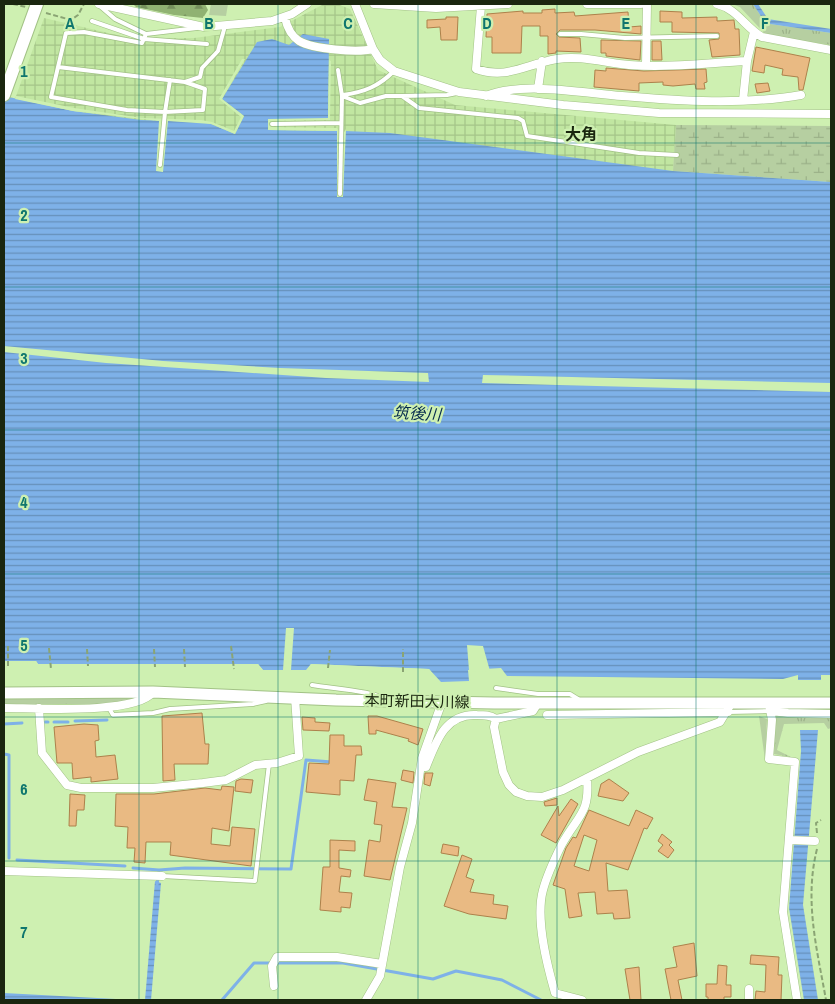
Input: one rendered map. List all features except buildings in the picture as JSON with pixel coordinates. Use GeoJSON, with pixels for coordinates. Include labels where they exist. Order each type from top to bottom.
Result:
{"type":"FeatureCollection","features":[{"type":"Feature","properties":{"kind":"main road"},"geometry":{"type":"LineString","coordinates":[[4,95],[36,8]]}},
{"type":"Feature","properties":{"kind":"main road","name":"本町新田大川線"},"geometry":{"type":"LineString","coordinates":[[4,693],[153,692],[386,701],[582,702],[730,708],[831,703]]}},
{"type":"Feature","properties":{"kind":"street"},"geometry":{"type":"LineString","coordinates":[[98,4],[122,6],[204,27],[272,22],[285,18],[307,4]]}},
{"type":"Feature","properties":{"kind":"street"},"geometry":{"type":"LineString","coordinates":[[355,4],[373,49],[380,60],[394,71],[459,92],[658,112],[831,114]]}},
{"type":"Feature","properties":{"kind":"street"},"geometry":{"type":"LineString","coordinates":[[374,4],[436,8],[508,4]]}},
{"type":"Feature","properties":{"kind":"street"},"geometry":{"type":"LineString","coordinates":[[587,4],[641,4]]}},
{"type":"Feature","properties":{"kind":"street"},"geometry":{"type":"LineString","coordinates":[[646,66],[647,4]]}},
{"type":"Feature","properties":{"kind":"street"},"geometry":{"type":"LineString","coordinates":[[717,4],[725,6],[738,15],[754,32],[779,42],[831,50]]}},
{"type":"Feature","properties":{"kind":"street"},"geometry":{"type":"LineString","coordinates":[[486,5],[476,69],[490,74],[509,72],[542,62],[572,57],[646,66],[747,61]]}},
{"type":"Feature","properties":{"kind":"street"},"geometry":{"type":"LineString","coordinates":[[285,18],[287,28],[294,37],[302,42],[362,52],[373,49]]}},
{"type":"Feature","properties":{"kind":"street"},"geometry":{"type":"LineString","coordinates":[[743,100],[747,61],[754,32]]}},
{"type":"Feature","properties":{"kind":"street"},"geometry":{"type":"LineString","coordinates":[[538,89],[542,62]]}},
{"type":"Feature","properties":{"kind":"street"},"geometry":{"type":"LineString","coordinates":[[485,96],[498,91],[538,89],[635,97],[743,100],[777,99],[801,95]]}},
{"type":"Feature","properties":{"kind":"street"},"geometry":{"type":"LineString","coordinates":[[4,708],[109,708],[149,698],[153,692]]}},
{"type":"Feature","properties":{"kind":"street"},"geometry":{"type":"LineString","coordinates":[[39,708],[42,753],[67,785],[81,788],[170,787],[226,780],[255,765],[269,764],[299,756],[295,697]]}},
{"type":"Feature","properties":{"kind":"street"},"geometry":{"type":"LineString","coordinates":[[366,1000],[382,967],[400,867],[412,823],[422,758],[442,702]]}},
{"type":"Feature","properties":{"kind":"street"},"geometry":{"type":"LineString","coordinates":[[421,767],[426,767],[442,733],[449,723],[458,717],[469,715],[492,716],[496,719],[533,711],[538,703]]}},
{"type":"Feature","properties":{"kind":"street"},"geometry":{"type":"LineString","coordinates":[[798,1000],[783,912],[795,762],[769,760],[770,707],[788,713],[831,714]]}},
{"type":"Feature","properties":{"kind":"street"},"geometry":{"type":"LineString","coordinates":[[496,719],[496,745],[503,772],[509,785],[516,792],[527,796],[542,797],[563,790],[638,752],[720,722],[730,708]]}},
{"type":"Feature","properties":{"kind":"street"},"geometry":{"type":"LineString","coordinates":[[547,715],[730,708]]}},
{"type":"Feature","properties":{"kind":"street"},"geometry":{"type":"LineString","coordinates":[[582,1000],[567,998],[555,993],[548,967],[541,901],[543,890],[562,845],[586,809],[589,798],[587,778]]}},
{"type":"Feature","properties":{"kind":"street"},"geometry":{"type":"LineString","coordinates":[[789,840],[815,841]]}},
{"type":"Feature","properties":{"kind":"street"},"geometry":{"type":"LineString","coordinates":[[4,871],[162,876]]}},
{"type":"Feature","properties":{"kind":"street"},"geometry":{"type":"LineString","coordinates":[[274,986],[275,961],[337,957],[382,967]]}},
{"type":"Feature","properties":{"kind":"street"},"geometry":{"type":"LineString","coordinates":[[748,1000],[749,989]]}},
{"type":"Feature","properties":{"kind":"lane"},"geometry":{"type":"LineString","coordinates":[[98,4],[115,19],[146,34],[204,27]]}},
{"type":"Feature","properties":{"kind":"lane"},"geometry":{"type":"LineString","coordinates":[[92,21],[144,39],[207,44]]}},
{"type":"Feature","properties":{"kind":"lane"},"geometry":{"type":"LineString","coordinates":[[185,82],[200,77],[202,68],[218,51],[225,26]]}},
{"type":"Feature","properties":{"kind":"lane"},"geometry":{"type":"LineString","coordinates":[[58,67],[185,82],[205,88],[203,110],[165,112],[127,110],[51,97],[58,67],[66,33],[84,32],[142,43],[146,34]]}},
{"type":"Feature","properties":{"kind":"lane"},"geometry":{"type":"LineString","coordinates":[[560,34],[647,38],[717,36]]}},
{"type":"Feature","properties":{"kind":"lane"},"geometry":{"type":"LineString","coordinates":[[338,70],[342,96],[340,194]]}},
{"type":"Feature","properties":{"kind":"lane"},"geometry":{"type":"LineString","coordinates":[[342,96],[362,92],[381,83],[394,71]]}},
{"type":"Feature","properties":{"kind":"lane"},"geometry":{"type":"LineString","coordinates":[[160,165],[170,80]]}},
{"type":"Feature","properties":{"kind":"lane"},"geometry":{"type":"LineString","coordinates":[[342,96],[360,102],[386,96],[447,95],[459,92]]}},
{"type":"Feature","properties":{"kind":"lane"},"geometry":{"type":"LineString","coordinates":[[402,96],[419,108],[518,118],[523,121],[527,136],[640,153],[677,156]]}},
{"type":"Feature","properties":{"kind":"lane"},"geometry":{"type":"LineString","coordinates":[[272,124],[341,124]]}},
{"type":"Feature","properties":{"kind":"lane"},"geometry":{"type":"LineString","coordinates":[[312,685],[338,691],[374,693],[386,701]]}},
{"type":"Feature","properties":{"kind":"lane"},"geometry":{"type":"LineString","coordinates":[[496,688],[538,694],[570,694],[582,702]]}},
{"type":"Feature","properties":{"kind":"lane"},"geometry":{"type":"LineString","coordinates":[[109,708],[113,716],[153,713],[170,709],[253,704],[267,701],[269,696]]}},
{"type":"Feature","properties":{"kind":"lane"},"geometry":{"type":"LineString","coordinates":[[162,876],[203,880],[255,881],[269,764]]}},
{"type":"Feature","properties":{"kind":"path"},"geometry":{"type":"LineString","coordinates":[[13,4],[36,8],[71,20],[78,15],[84,4]]}},
{"type":"Feature","properties":{"kind":"path"},"geometry":{"type":"LineString","coordinates":[[8,644],[8,666]]}},
{"type":"Feature","properties":{"kind":"path"},"geometry":{"type":"LineString","coordinates":[[231,646],[234,669]]}},
{"type":"Feature","properties":{"kind":"path"},"geometry":{"type":"LineString","coordinates":[[49,648],[51,669]]}},
{"type":"Feature","properties":{"kind":"path"},"geometry":{"type":"LineString","coordinates":[[184,648],[185,667]]}},
{"type":"Feature","properties":{"kind":"path"},"geometry":{"type":"LineString","coordinates":[[87,649],[88,666]]}},
{"type":"Feature","properties":{"kind":"path"},"geometry":{"type":"LineString","coordinates":[[154,649],[155,668]]}},
{"type":"Feature","properties":{"kind":"path"},"geometry":{"type":"LineString","coordinates":[[402,672],[403,649]]}},
{"type":"Feature","properties":{"kind":"path"},"geometry":{"type":"LineString","coordinates":[[328,668],[330,650]]}},
{"type":"Feature","properties":{"kind":"path"},"geometry":{"type":"LineString","coordinates":[[821,820],[816,823],[815,841],[817,848],[813,864],[810,906],[826,1000]]}},
{"type":"Feature","properties":{"kind":"shaded area"},"geometry":{"type":"Polygon","coordinates":[[[324,4],[337,4],[350,9],[378,70],[455,105],[676,125],[673,171],[238,143],[15,99],[44,18],[130,38],[194,38],[280,27],[324,4]]]}},
{"type":"Feature","properties":{"kind":"green space"},"geometry":{"type":"Polygon","coordinates":[[[133,4],[205,4],[208,10],[203,18],[174,15],[136,7],[133,4]]]}},
{"type":"Feature","properties":{"kind":"green space"},"geometry":{"type":"Polygon","coordinates":[[[211,4],[228,4],[226,16],[209,15],[211,4]]]}},
{"type":"Feature","properties":{"kind":"green space"},"geometry":{"type":"Polygon","coordinates":[[[732,4],[753,4],[764,21],[770,24],[831,33],[831,45],[766,35],[740,7],[732,4]]]}},
{"type":"Feature","properties":{"kind":"green space"},"geometry":{"type":"Polygon","coordinates":[[[676,125],[831,126],[831,182],[673,171],[676,125]]]}},
{"type":"Feature","properties":{"kind":"green space"},"geometry":{"type":"Polygon","coordinates":[[[143,696],[111,704],[4,704],[4,699],[143,696]]]}},
{"type":"Feature","properties":{"kind":"green space"},"geometry":{"type":"Polygon","coordinates":[[[759,716],[767,719],[765,760],[759,716]]]}},
{"type":"Feature","properties":{"kind":"green space"},"geometry":{"type":"Polygon","coordinates":[[[776,717],[831,718],[831,728],[828,729],[824,723],[784,724],[777,750],[791,757],[774,754],[776,717]]]}},
{"type":"Feature","properties":{"kind":"water"},"geometry":{"type":"Polygon","coordinates":[[[753,4],[758,4],[768,19],[831,29],[831,33],[770,24],[764,21],[753,4]]]}},
{"type":"Feature","properties":{"kind":"water","name":"筑後川"},"geometry":{"type":"Polygon","coordinates":[[[303,34],[329,39],[328,119],[268,119],[269,130],[337,131],[337,136],[344,136],[346,131],[390,133],[673,171],[831,182],[831,675],[821,675],[821,680],[798,680],[798,675],[783,679],[507,676],[501,668],[468,670],[469,681],[441,682],[429,669],[311,664],[307,670],[263,670],[258,664],[38,664],[36,661],[4,661],[4,96],[73,111],[141,120],[201,122],[235,134],[244,116],[222,99],[257,42],[272,39],[289,45],[303,34]]]}},
{"type":"Feature","properties":{"kind":"water"},"geometry":{"type":"Polygon","coordinates":[[[800,730],[818,730],[803,905],[818,1000],[804,1000],[789,908],[801,751],[800,730]]]}},
{"type":"Feature","properties":{"kind":"water"},"geometry":{"type":"Polygon","coordinates":[[[155,881],[161,883],[151,1000],[145,1000],[155,881]]]}},
{"type":"Feature","properties":{"kind":"water"},"geometry":{"type":"Polygon","coordinates":[[[4,993],[116,999],[117,1000],[4,1000],[4,993]]]}},
{"type":"Feature","properties":{"kind":"pier"},"geometry":{"type":"Polygon","coordinates":[[[242,59],[245,59],[222,99],[244,116],[235,134],[211,124],[168,121],[163,172],[156,171],[159,121],[73,111],[15,99],[16,96],[74,108],[142,118],[201,120],[212,122],[234,131],[241,117],[219,99],[242,59]]]}},
{"type":"Feature","properties":{"kind":"pier"},"geometry":{"type":"Polygon","coordinates":[[[329,60],[331,61],[330,120],[270,121],[271,127],[337,128],[343,134],[346,129],[343,197],[337,197],[337,131],[268,130],[268,119],[328,118],[329,60]]]}},
{"type":"Feature","properties":{"kind":"pier"},"geometry":{"type":"Polygon","coordinates":[[[4,346],[163,361],[280,368],[428,373],[429,382],[326,378],[106,363],[4,352],[4,346]]]}},
{"type":"Feature","properties":{"kind":"pier"},"geometry":{"type":"Polygon","coordinates":[[[483,375],[831,383],[831,392],[482,383],[483,375]]]}},
{"type":"Feature","properties":{"kind":"pier"},"geometry":{"type":"Polygon","coordinates":[[[286,628],[294,628],[291,670],[306,670],[311,664],[429,669],[441,685],[428,671],[395,668],[312,667],[307,673],[263,673],[257,666],[38,666],[35,664],[4,663],[4,661],[36,661],[38,664],[258,664],[263,670],[283,670],[286,628]]]}},
{"type":"Feature","properties":{"kind":"pier"},"geometry":{"type":"Polygon","coordinates":[[[467,645],[483,646],[490,671],[471,672],[470,683],[467,645]]]}},
{"type":"Feature","properties":{"kind":"waterway"},"geometry":{"type":"LineString","coordinates":[[75,721],[107,720]]}},
{"type":"Feature","properties":{"kind":"waterway"},"geometry":{"type":"LineString","coordinates":[[54,722],[68,722]]}},
{"type":"Feature","properties":{"kind":"waterway"},"geometry":{"type":"LineString","coordinates":[[4,724],[22,723]]}},
{"type":"Feature","properties":{"kind":"waterway"},"geometry":{"type":"LineString","coordinates":[[4,754],[9,755],[9,858]]}},
{"type":"Feature","properties":{"kind":"waterway"},"geometry":{"type":"LineString","coordinates":[[157,885],[159,870],[185,868],[291,869],[306,760],[332,762]]}},
{"type":"Feature","properties":{"kind":"waterway"},"geometry":{"type":"LineString","coordinates":[[17,860],[125,866]]}},
{"type":"Feature","properties":{"kind":"waterway"},"geometry":{"type":"LineString","coordinates":[[133,868],[159,870]]}},
{"type":"Feature","properties":{"kind":"waterway"},"geometry":{"type":"LineString","coordinates":[[222,1000],[254,963],[343,963],[433,979],[456,971],[502,980],[541,1000]]}},
{"type":"Feature","properties":{"kind":"district","name":"大角"},"geometry":{"type":"Point","coordinates":[581,134]}}]}
